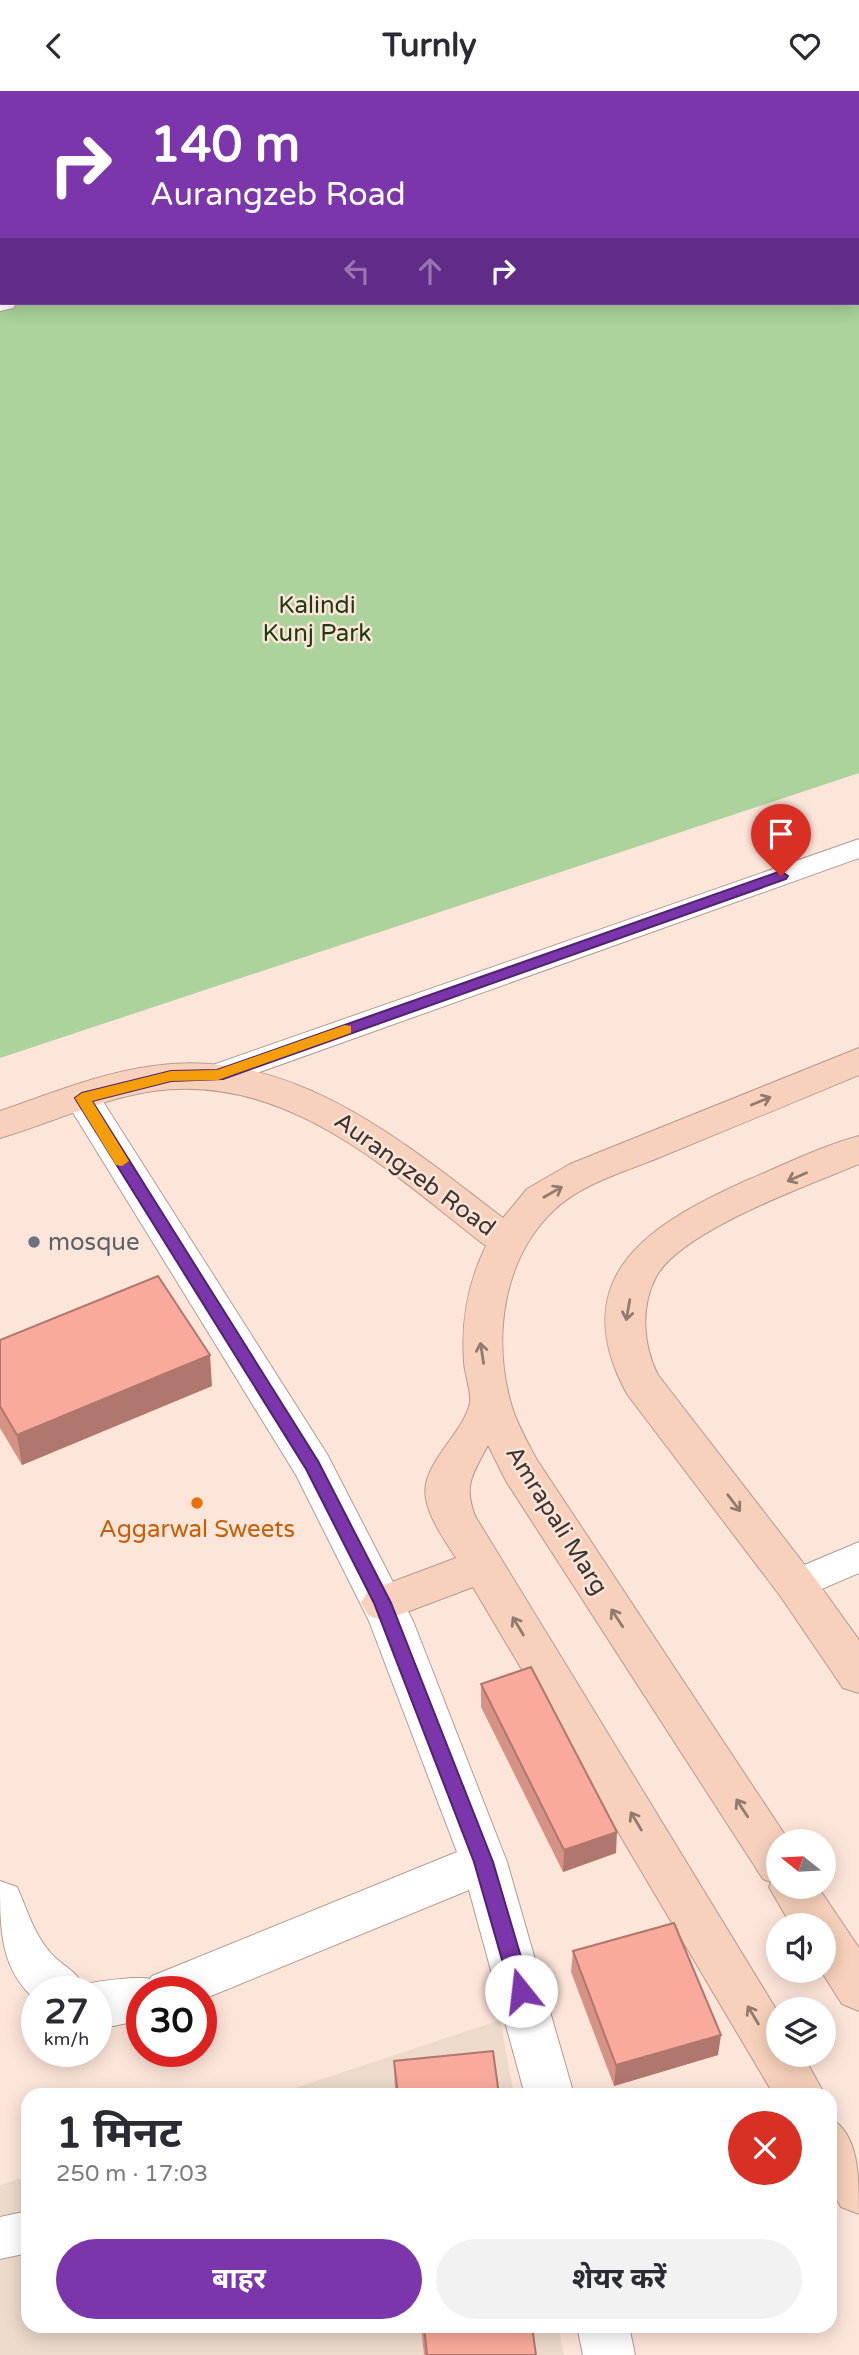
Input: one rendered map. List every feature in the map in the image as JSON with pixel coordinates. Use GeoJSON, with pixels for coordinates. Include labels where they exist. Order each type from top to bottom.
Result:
{"type":"FeatureCollection","features":[{"type":"Feature","properties":{"kind":"main road","name":"Amrapali Marg"},"geometry":{"type":"LineString","coordinates":[[766,1845],[521,1469],[490,1403],[480,1341],[487,1289],[506,1241],[542,1198],[583,1174],[859,1061]]}},
{"type":"Feature","properties":{"kind":"main road","name":"Aurangzeb Road"},"geometry":{"type":"LineString","coordinates":[[0,1125],[82,1098],[171,1076],[218,1075],[282,1090],[334,1113],[506,1241]]}},
{"type":"Feature","properties":{"kind":"main road"},"geometry":{"type":"LineString","coordinates":[[859,1149],[718,1212],[672,1236],[640,1267],[626,1321],[628,1353],[641,1383],[796,1585],[859,1675]]}},
{"type":"Feature","properties":{"kind":"main road"},"geometry":{"type":"LineString","coordinates":[[490,1403],[447,1484],[447,1500],[456,1521],[798,2088]]}},
{"type":"Feature","properties":{"kind":"main road"},"geometry":{"type":"LineString","coordinates":[[383,1603],[482,1566]]}},
{"type":"Feature","properties":{"kind":"main road"},"geometry":{"type":"LineString","coordinates":[[836,1954],[859,1989]]}},
{"type":"Feature","properties":{"kind":"main road"},"geometry":{"type":"LineString","coordinates":[[837,2153],[859,2190]]}},
{"type":"Feature","properties":{"kind":"street"},"geometry":{"type":"LineString","coordinates":[[82,1098],[312,1465],[383,1603],[484,1862],[548,2088]]}},
{"type":"Feature","properties":{"kind":"street"},"geometry":{"type":"LineString","coordinates":[[206,1976],[484,1862]]}},
{"type":"Feature","properties":{"kind":"street"},"geometry":{"type":"LineString","coordinates":[[0,1902],[18,1948],[39,1976]]}},
{"type":"Feature","properties":{"kind":"street"},"geometry":{"type":"LineString","coordinates":[[604,2333],[609,2355]]}},
{"type":"Feature","properties":{"kind":"lane"},"geometry":{"type":"LineString","coordinates":[[218,1075],[859,848]]}},
{"type":"Feature","properties":{"kind":"lane"},"geometry":{"type":"LineString","coordinates":[[796,1585],[859,1557]]}},
{"type":"Feature","properties":{"kind":"lane"},"geometry":{"type":"LineString","coordinates":[[0,2238],[21,2234]]}},
{"type":"Feature","properties":{"kind":"shaded area"},"geometry":{"type":"Polygon","coordinates":[[[500,2020],[513,2088],[295,2088],[500,2020]]]}},
{"type":"Feature","properties":{"kind":"shaded area"},"geometry":{"type":"Polygon","coordinates":[[[21,2178],[21,2333],[559,2333],[564,2355],[0,2355],[0,2185],[21,2178]]]}},
{"type":"Feature","properties":{"kind":"green space","name":"Kalindi Kunj Park"},"geometry":{"type":"Polygon","coordinates":[[[0,305],[859,305],[859,773],[0,1058],[0,305]]]}},
{"type":"Feature","properties":{"kind":"building"},"geometry":{"type":"Polygon","coordinates":[[[158,1276],[210,1355],[17,1435],[0,1406],[0,1340],[158,1276]]]}},
{"type":"Feature","properties":{"kind":"building"},"geometry":{"type":"Polygon","coordinates":[[[531,1667],[617,1832],[564,1850],[481,1684],[531,1667]]]}},
{"type":"Feature","properties":{"kind":"building"},"geometry":{"type":"Polygon","coordinates":[[[674,1923],[721,2035],[616,2065],[573,1951],[674,1923]]]}},
{"type":"Feature","properties":{"kind":"building"},"geometry":{"type":"Polygon","coordinates":[[[493,2051],[498,2088],[397,2088],[394,2061],[493,2051]]]}},
{"type":"Feature","properties":{"kind":"building"},"geometry":{"type":"Polygon","coordinates":[[[425,2333],[533,2333],[536,2355],[427,2355],[425,2333]]]}},
{"type":"Feature","properties":{"kind":"slow traffic"},"geometry":{"type":"LineString","coordinates":[[122,1161],[82,1098],[171,1076],[218,1075],[345,1030]]}},
{"type":"Feature","properties":{"kind":"place","name":"mosque"},"geometry":{"type":"Point","coordinates":[34,1242]}},
{"type":"Feature","properties":{"kind":"place","name":"Aggarwal Sweets"},"geometry":{"type":"Point","coordinates":[197,1503]}},
{"type":"Feature","properties":{"kind":"route"},"geometry":{"type":"LineString","coordinates":[[521,1991],[484,1862],[383,1603],[312,1465],[82,1098],[171,1076],[218,1075],[781,876]]}}]}
